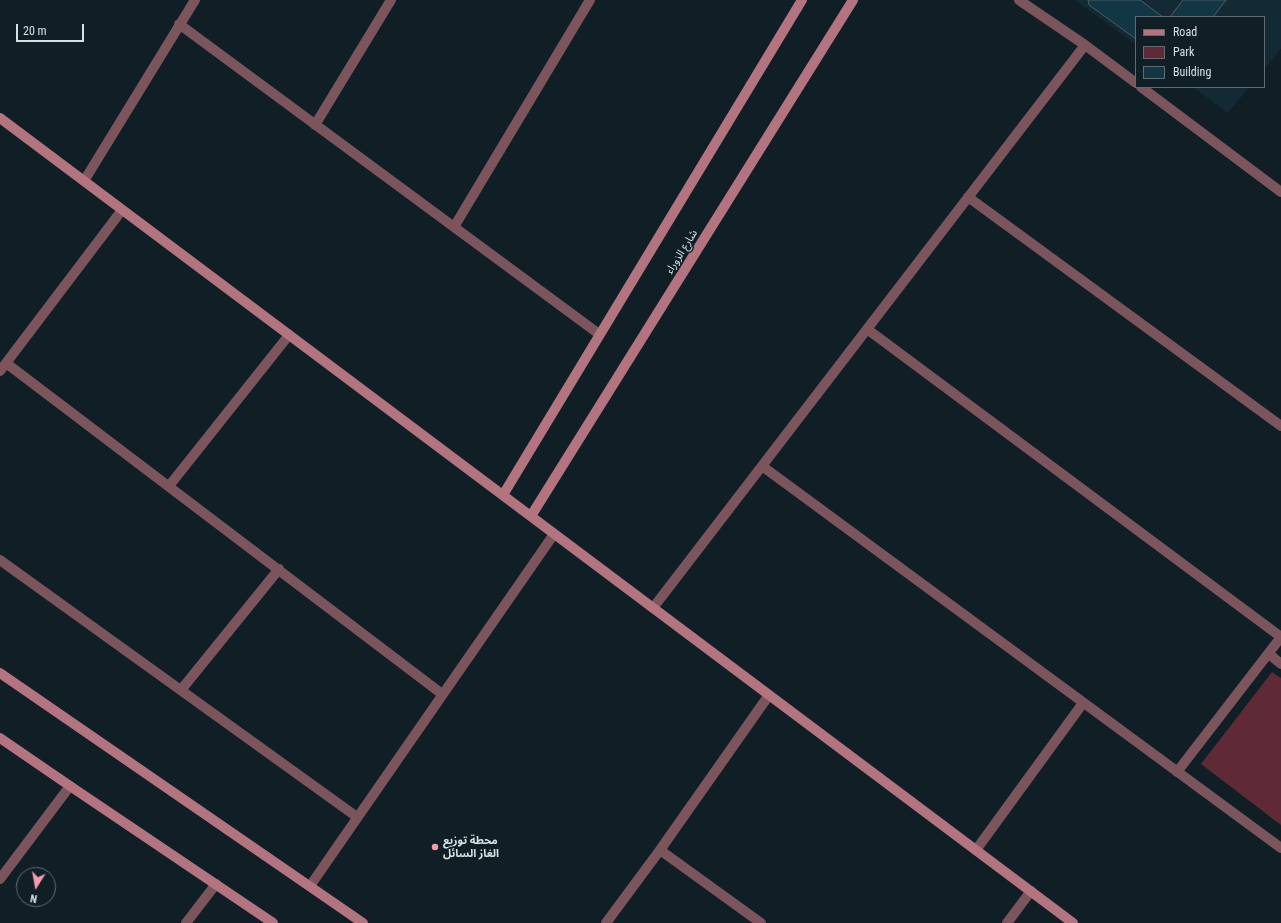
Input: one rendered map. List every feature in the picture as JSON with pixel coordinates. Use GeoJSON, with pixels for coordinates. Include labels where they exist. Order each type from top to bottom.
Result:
{"type":"FeatureCollection","features":[{"type":"Feature","properties":{"kind":"street"},"geometry":{"type":"LineString","coordinates":[[84,181],[195,0]]}},
{"type":"Feature","properties":{"kind":"street"},"geometry":{"type":"LineString","coordinates":[[315,125],[391,0]]}},
{"type":"Feature","properties":{"kind":"street"},"geometry":{"type":"LineString","coordinates":[[454,227],[590,0]]}},
{"type":"Feature","properties":{"kind":"street"},"geometry":{"type":"LineString","coordinates":[[503,495],[802,0]]}},
{"type":"Feature","properties":{"kind":"street","name":"شارع الزوراء"},"geometry":{"type":"LineString","coordinates":[[531,516],[853,0]]}},
{"type":"Feature","properties":{"kind":"street"},"geometry":{"type":"LineString","coordinates":[[1019,0],[1085,45],[1135,82]]}},
{"type":"Feature","properties":{"kind":"street"},"geometry":{"type":"LineString","coordinates":[[179,24],[600,334]]}},
{"type":"Feature","properties":{"kind":"street"},"geometry":{"type":"LineString","coordinates":[[653,608],[1085,45]]}},
{"type":"Feature","properties":{"kind":"street"},"geometry":{"type":"LineString","coordinates":[[1142,88],[1281,192]]}},
{"type":"Feature","properties":{"kind":"street"},"geometry":{"type":"LineString","coordinates":[[0,118],[1073,923]]}},
{"type":"Feature","properties":{"kind":"street"},"geometry":{"type":"LineString","coordinates":[[968,197],[1281,426]]}},
{"type":"Feature","properties":{"kind":"street"},"geometry":{"type":"LineString","coordinates":[[0,372],[122,210]]}},
{"type":"Feature","properties":{"kind":"street"},"geometry":{"type":"LineString","coordinates":[[867,329],[1281,637],[1177,772]]}},
{"type":"Feature","properties":{"kind":"street"},"geometry":{"type":"LineString","coordinates":[[169,486],[289,335]]}},
{"type":"Feature","properties":{"kind":"street"},"geometry":{"type":"LineString","coordinates":[[6,363],[442,694]]}},
{"type":"Feature","properties":{"kind":"street"},"geometry":{"type":"LineString","coordinates":[[762,466],[1281,848]]}},
{"type":"Feature","properties":{"kind":"street"},"geometry":{"type":"LineString","coordinates":[[310,886],[554,534]]}},
{"type":"Feature","properties":{"kind":"street"},"geometry":{"type":"LineString","coordinates":[[0,560],[357,817]]}},
{"type":"Feature","properties":{"kind":"street"},"geometry":{"type":"LineString","coordinates":[[180,690],[279,569]]}},
{"type":"Feature","properties":{"kind":"street"},"geometry":{"type":"LineString","coordinates":[[1269,654],[1281,664]]}},
{"type":"Feature","properties":{"kind":"street"},"geometry":{"type":"LineString","coordinates":[[0,673],[363,923]]}},
{"type":"Feature","properties":{"kind":"street"},"geometry":{"type":"LineString","coordinates":[[606,923],[660,850],[769,695]]}},
{"type":"Feature","properties":{"kind":"street"},"geometry":{"type":"LineString","coordinates":[[976,850],[1083,703]]}},
{"type":"Feature","properties":{"kind":"street"},"geometry":{"type":"LineString","coordinates":[[0,738],[273,923]]}},
{"type":"Feature","properties":{"kind":"street"},"geometry":{"type":"LineString","coordinates":[[0,879],[70,786]]}},
{"type":"Feature","properties":{"kind":"street"},"geometry":{"type":"LineString","coordinates":[[660,850],[761,923]]}},
{"type":"Feature","properties":{"kind":"street"},"geometry":{"type":"LineString","coordinates":[[186,923],[216,884]]}},
{"type":"Feature","properties":{"kind":"street"},"geometry":{"type":"LineString","coordinates":[[1007,923],[1031,891]]}},
{"type":"Feature","properties":{"kind":"shaded area"},"geometry":{"type":"Polygon","coordinates":[[[1075,0],[1281,0],[1281,48],[1265,68],[1265,16],[1135,16],[1135,44],[1075,0]]]}},
{"type":"Feature","properties":{"kind":"shaded area"},"geometry":{"type":"Polygon","coordinates":[[[1194,88],[1248,88],[1228,113],[1194,88]]]}},
{"type":"Feature","properties":{"kind":"green space"},"geometry":{"type":"Polygon","coordinates":[[[1272,672],[1281,678],[1281,825],[1201,764],[1272,672]]]}},
{"type":"Feature","properties":{"kind":"building"},"geometry":{"type":"Polygon","coordinates":[[[1088,0],[1140,0],[1162,16],[1135,16],[1135,38],[1089,5],[1088,0]]]}},
{"type":"Feature","properties":{"kind":"building"},"geometry":{"type":"Polygon","coordinates":[[[1183,0],[1226,0],[1214,16],[1171,16],[1183,0]]]}},
{"type":"Feature","properties":{"kind":"place","name":"محطة توزيع الغاز السائل"},"geometry":{"type":"Point","coordinates":[435,847]}}]}
